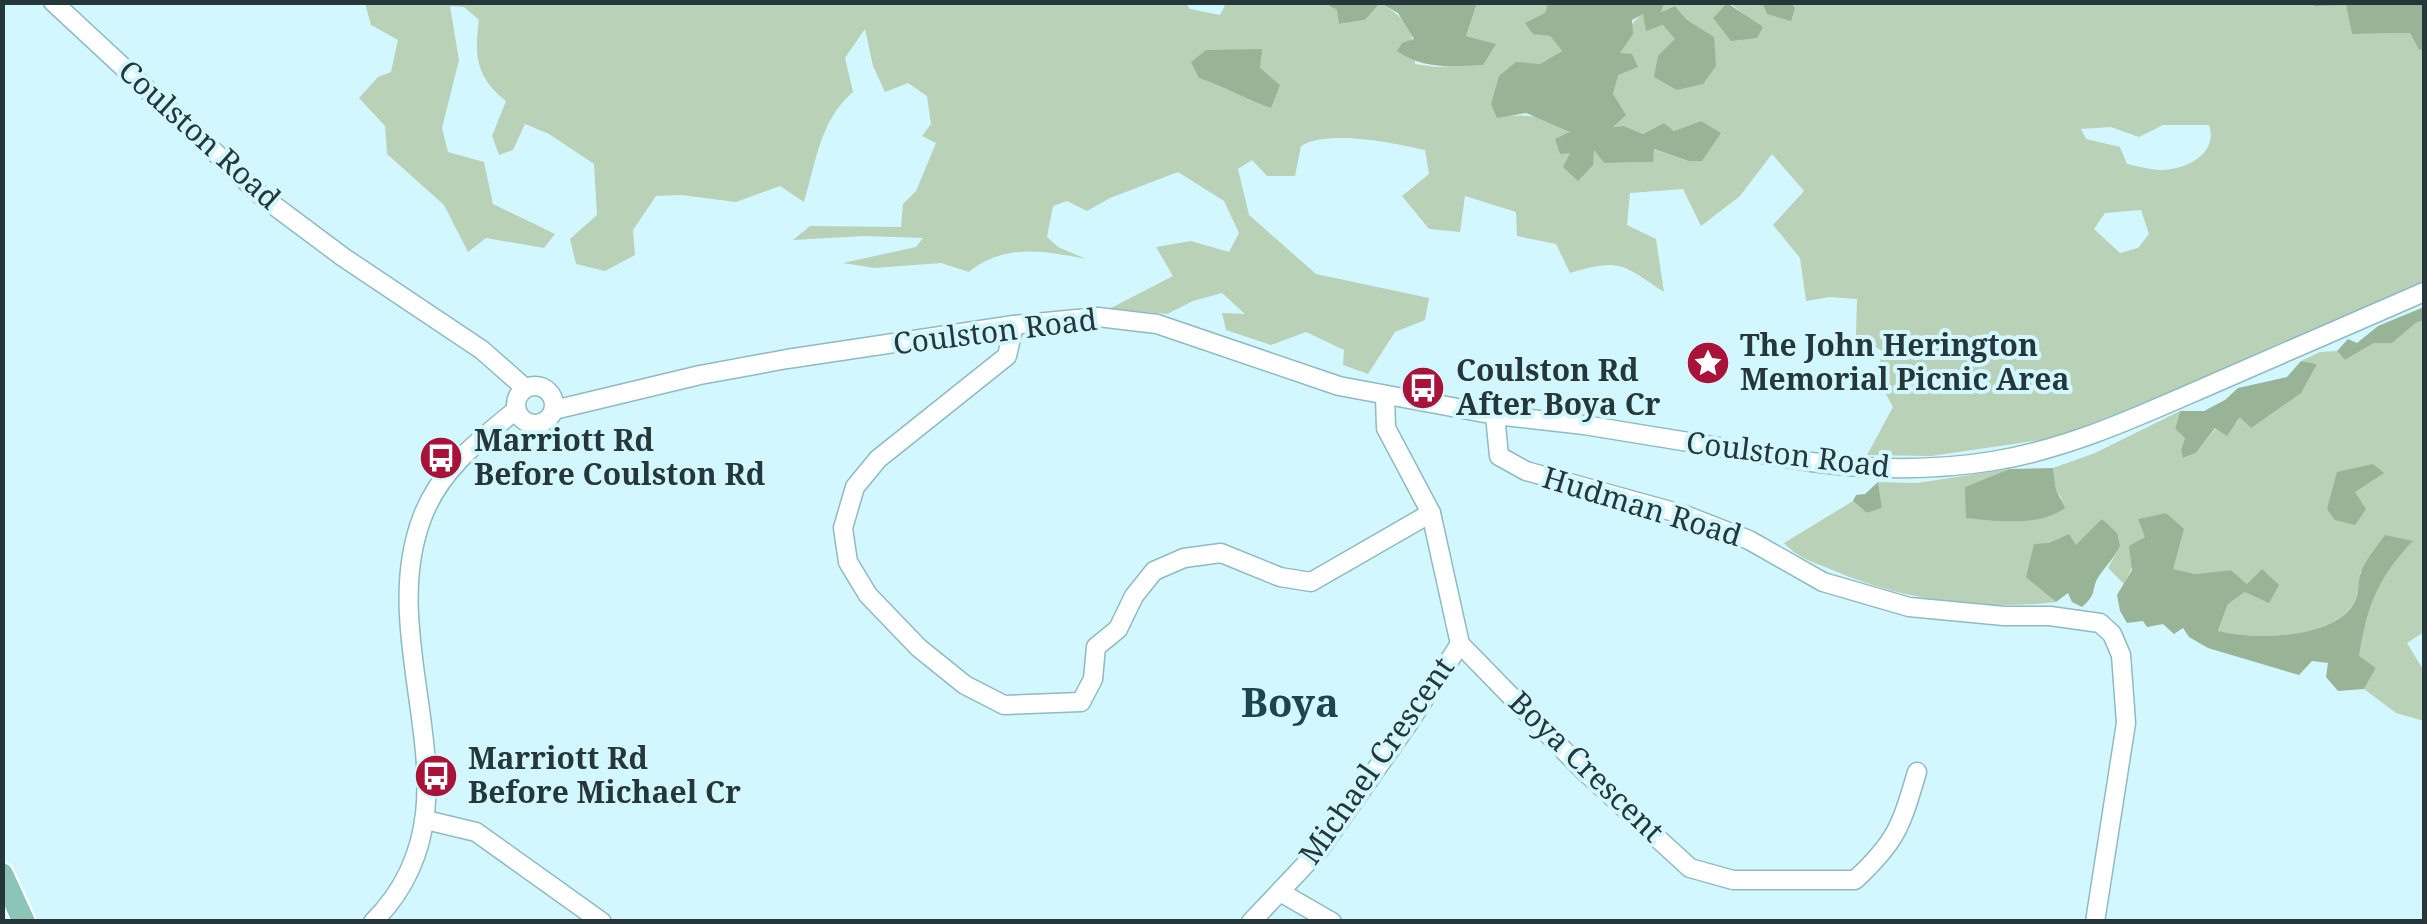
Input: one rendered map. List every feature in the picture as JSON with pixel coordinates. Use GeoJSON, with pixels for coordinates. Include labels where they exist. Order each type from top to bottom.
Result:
{"type":"FeatureCollection","features":[{"type":"Feature","properties":{"kind":"main road"},"geometry":{"type":"LineString","coordinates":[[2,874],[24,922]]}},
{"type":"Feature","properties":{"kind":"street","name":"Coulston Road"},"geometry":{"type":"LineString","coordinates":[[53,2],[264,198],[498,363],[522,404],[540,386],[552,402],[600,398],[786,359],[1014,326],[1098,318],[1157,324],[1340,386],[1495,415],[1584,425],[1870,470],[1929,468],[1994,461],[2052,448],[2121,424],[2424,292]]}},
{"type":"Feature","properties":{"kind":"street"},"geometry":{"type":"LineString","coordinates":[[1014,326],[1007,356],[878,460],[855,487],[843,528],[848,562],[868,594],[950,673],[1004,706],[1081,702],[1093,679],[1096,647],[1118,628],[1134,596],[1154,572],[1184,558],[1221,553],[1280,576],[1311,582],[1431,512]]}},
{"type":"Feature","properties":{"kind":"street"},"geometry":{"type":"LineString","coordinates":[[1385,395],[1383,413],[1392,444],[1431,512],[1460,644]]}},
{"type":"Feature","properties":{"kind":"street"},"geometry":{"type":"LineString","coordinates":[[373,922],[403,885],[421,846],[426,820],[426,770],[408,590],[422,515],[459,458],[522,404],[546,421],[552,402]]}},
{"type":"Feature","properties":{"kind":"street","name":"Hudman Road"},"geometry":{"type":"LineString","coordinates":[[1495,415],[1499,456],[1526,471],[1750,540],[1824,582],[1909,607],[2100,623],[2112,634],[2121,655],[2126,722],[2095,922]]}},
{"type":"Feature","properties":{"kind":"street","name":"Boya Crescent"},"geometry":{"type":"LineString","coordinates":[[1460,644],[1582,769],[1690,868],[1733,880],[1855,880],[1879,858],[1900,827],[1917,772]]}},
{"type":"Feature","properties":{"kind":"street","name":"Michael Crescent"},"geometry":{"type":"LineString","coordinates":[[1251,922],[1320,849],[1460,644]]}},
{"type":"Feature","properties":{"kind":"street"},"geometry":{"type":"LineString","coordinates":[[426,820],[476,832],[602,922]]}},
{"type":"Feature","properties":{"kind":"street"},"geometry":{"type":"LineString","coordinates":[[1280,892],[1332,922]]}},
{"type":"Feature","properties":{"kind":"green space"},"geometry":{"type":"Polygon","coordinates":[[[1185,2],[1190,9],[1220,15],[1226,3],[1325,2],[1337,10],[1340,24],[1365,20],[1380,3],[1408,28],[1415,64],[1436,67],[1483,64],[1495,44],[1466,36],[1477,3],[1548,3],[1545,13],[1526,24],[1550,36],[1562,51],[1540,64],[1497,117],[1518,115],[1553,123],[1571,133],[1555,139],[1593,148],[1604,163],[1653,162],[1653,149],[1687,161],[1701,121],[1674,131],[1664,123],[1643,134],[1624,126],[1611,127],[1622,48],[1627,33],[1644,13],[1646,30],[1664,25],[1676,40],[1714,37],[1686,19],[1675,6],[1660,12],[1664,3],[1727,3],[1713,18],[1742,13],[1730,3],[1762,3],[1767,14],[1795,8],[1792,2],[2346,4],[2352,34],[2410,33],[2419,50],[2424,49],[2424,283],[2261,356],[2054,438],[1931,456],[1867,455],[1893,407],[1877,378],[1882,351],[1856,335],[1857,299],[1830,297],[1806,301],[1800,258],[1773,225],[1804,191],[1772,154],[1740,196],[1701,226],[1683,189],[1630,193],[1627,225],[1656,239],[1664,292],[1620,266],[1570,273],[1556,244],[1517,236],[1516,212],[1465,196],[1460,232],[1429,229],[1402,196],[1429,174],[1425,150],[1362,139],[1327,138],[1301,146],[1295,176],[1267,176],[1252,160],[1238,169],[1249,215],[1316,274],[1429,298],[1425,320],[1395,332],[1368,374],[1343,365],[1344,350],[1306,332],[1271,345],[1226,330],[1222,313],[1245,314],[1222,293],[1167,314],[1109,309],[1173,276],[1156,247],[1191,241],[1229,252],[1239,233],[1224,201],[1178,172],[1087,211],[1067,201],[1053,206],[1047,237],[1058,247],[1086,259],[1025,252],[996,257],[969,272],[941,263],[874,268],[843,263],[916,247],[923,238],[793,240],[810,226],[901,227],[903,204],[916,191],[936,143],[922,136],[931,124],[927,96],[908,83],[885,92],[873,66],[865,29],[845,58],[853,92],[826,129],[804,202],[780,186],[736,202],[656,196],[633,230],[635,255],[605,271],[576,264],[570,239],[597,215],[594,164],[549,134],[525,124],[513,150],[499,155],[492,136],[506,101],[488,83],[479,65],[479,20],[464,7],[450,6],[459,60],[442,128],[448,152],[484,162],[493,204],[555,234],[544,248],[486,238],[468,252],[444,205],[387,154],[385,126],[359,98],[378,77],[391,72],[398,40],[371,25],[365,3],[1185,2]],[[2163,125],[2139,137],[2111,127],[2081,129],[2086,139],[2120,147],[2127,164],[2155,170],[2189,164],[2209,144],[2209,125],[2163,125]],[[2141,210],[2105,213],[2094,229],[2120,253],[2138,248],[2149,234],[2141,210]]]}},
{"type":"Feature","properties":{"kind":"green space"},"geometry":{"type":"Polygon","coordinates":[[[1325,3],[1380,3],[1365,20],[1339,24],[1337,10],[1325,3]]]}},
{"type":"Feature","properties":{"kind":"green space"},"geometry":{"type":"Polygon","coordinates":[[[1380,3],[1477,3],[1466,36],[1496,44],[1483,65],[1438,66],[1417,61],[1397,51],[1402,43],[1414,39],[1398,13],[1380,3]]]}},
{"type":"Feature","properties":{"kind":"green space"},"geometry":{"type":"Polygon","coordinates":[[[1548,3],[1664,3],[1661,12],[1675,6],[1686,19],[1714,37],[1716,66],[1703,84],[1677,90],[1654,77],[1658,56],[1675,39],[1663,25],[1646,31],[1643,14],[1632,20],[1633,34],[1620,53],[1632,54],[1638,67],[1618,75],[1613,94],[1626,115],[1613,127],[1624,126],[1643,134],[1664,123],[1674,131],[1701,121],[1721,133],[1702,161],[1688,161],[1654,149],[1653,162],[1604,163],[1594,150],[1593,165],[1578,181],[1563,167],[1570,153],[1560,154],[1555,139],[1570,132],[1526,113],[1497,118],[1491,104],[1499,76],[1516,62],[1540,64],[1562,51],[1550,36],[1533,34],[1525,23],[1545,13],[1548,3]]]}},
{"type":"Feature","properties":{"kind":"green space"},"geometry":{"type":"Polygon","coordinates":[[[1727,3],[1763,27],[1757,38],[1731,41],[1713,18],[1727,3]]]}},
{"type":"Feature","properties":{"kind":"green space"},"geometry":{"type":"Polygon","coordinates":[[[1762,3],[1792,3],[1795,8],[1791,21],[1767,14],[1762,3]]]}},
{"type":"Feature","properties":{"kind":"green space"},"geometry":{"type":"Polygon","coordinates":[[[2314,3],[2424,3],[2424,49],[2419,50],[2410,33],[2352,34],[2346,5],[2314,3]]]}},
{"type":"Feature","properties":{"kind":"green space"},"geometry":{"type":"Polygon","coordinates":[[[1262,49],[1260,68],[1280,85],[1271,108],[1199,78],[1191,62],[1206,50],[1262,49]]]}},
{"type":"Feature","properties":{"kind":"green space"},"geometry":{"type":"Polygon","coordinates":[[[2424,307],[2424,321],[2417,322],[2392,343],[2374,343],[2345,360],[2337,351],[2348,339],[2357,343],[2378,326],[2424,307]]]}},
{"type":"Feature","properties":{"kind":"green space"},"geometry":{"type":"Polygon","coordinates":[[[2424,321],[2424,632],[2407,643],[2424,671],[2424,721],[2396,713],[2364,689],[2376,668],[2358,657],[2376,594],[2390,568],[2412,542],[2360,572],[2356,600],[2343,616],[2310,631],[2272,636],[2218,632],[2228,604],[2245,592],[2247,584],[2231,570],[2195,574],[2172,569],[2166,513],[2139,519],[2146,538],[2124,584],[2108,568],[2120,546],[2103,520],[2076,546],[2068,535],[2049,543],[2026,576],[2056,602],[1970,604],[1913,595],[1857,580],[1811,561],[1784,543],[1853,501],[1867,513],[1882,508],[1878,482],[1917,483],[2009,469],[1965,487],[2062,499],[2056,490],[2053,468],[2095,453],[2180,411],[2175,429],[2185,438],[2181,450],[2184,458],[2196,453],[2216,428],[2237,423],[2240,416],[2304,383],[2317,364],[2301,361],[2320,352],[2337,351],[2345,360],[2374,343],[2392,343],[2417,322],[2424,321]]]}},
{"type":"Feature","properties":{"kind":"green space"},"geometry":{"type":"Polygon","coordinates":[[[2301,361],[2317,364],[2301,393],[2251,428],[2240,417],[2227,436],[2215,428],[2196,453],[2183,458],[2185,438],[2175,429],[2180,411],[2204,411],[2238,388],[2287,377],[2301,361]]]}},
{"type":"Feature","properties":{"kind":"green space"},"geometry":{"type":"Polygon","coordinates":[[[2373,464],[2384,473],[2355,492],[2366,509],[2355,525],[2335,520],[2327,509],[2337,472],[2373,464]]]}},
{"type":"Feature","properties":{"kind":"green space"},"geometry":{"type":"Polygon","coordinates":[[[2053,468],[2056,490],[2065,508],[2055,514],[2017,521],[1966,518],[1965,487],[2009,469],[2053,468]]]}},
{"type":"Feature","properties":{"kind":"green space"},"geometry":{"type":"Polygon","coordinates":[[[1878,482],[1882,508],[1867,513],[1853,501],[1878,482]]]}},
{"type":"Feature","properties":{"kind":"green space"},"geometry":{"type":"Polygon","coordinates":[[[2166,513],[2184,529],[2173,569],[2195,574],[2231,570],[2247,584],[2262,569],[2279,585],[2269,603],[2245,592],[2228,604],[2218,631],[2233,634],[2294,634],[2333,623],[2347,613],[2356,599],[2362,570],[2385,535],[2413,541],[2383,580],[2370,607],[2359,656],[2376,668],[2364,689],[2338,691],[2326,677],[2328,663],[2312,661],[2299,675],[2208,648],[2189,637],[2183,628],[2174,634],[2163,624],[2147,627],[2143,621],[2127,623],[2117,595],[2132,570],[2129,546],[2145,537],[2138,519],[2166,513]]]}},
{"type":"Feature","properties":{"kind":"green space"},"geometry":{"type":"Polygon","coordinates":[[[2102,519],[2117,533],[2120,546],[2082,607],[2072,602],[2068,593],[2056,602],[2026,577],[2034,544],[2049,543],[2069,534],[2076,545],[2102,519]]]}},
{"type":"Feature","properties":{"kind":"place","name":"The John Herington Memorial Picnic Area"},"geometry":{"type":"Point","coordinates":[1708,363]}},
{"type":"Feature","properties":{"kind":"place","name":"Coulston Rd After Boya Cr"},"geometry":{"type":"Point","coordinates":[1423,388]}},
{"type":"Feature","properties":{"kind":"place","name":"Marriott Rd Before Coulston Rd"},"geometry":{"type":"Point","coordinates":[441,458]}},
{"type":"Feature","properties":{"kind":"place","name":"Marriott Rd Before Michael Cr"},"geometry":{"type":"Point","coordinates":[436,776]}},
{"type":"Feature","properties":{"kind":"district","name":"Boya"},"geometry":{"type":"Point","coordinates":[1290,703]}}]}
